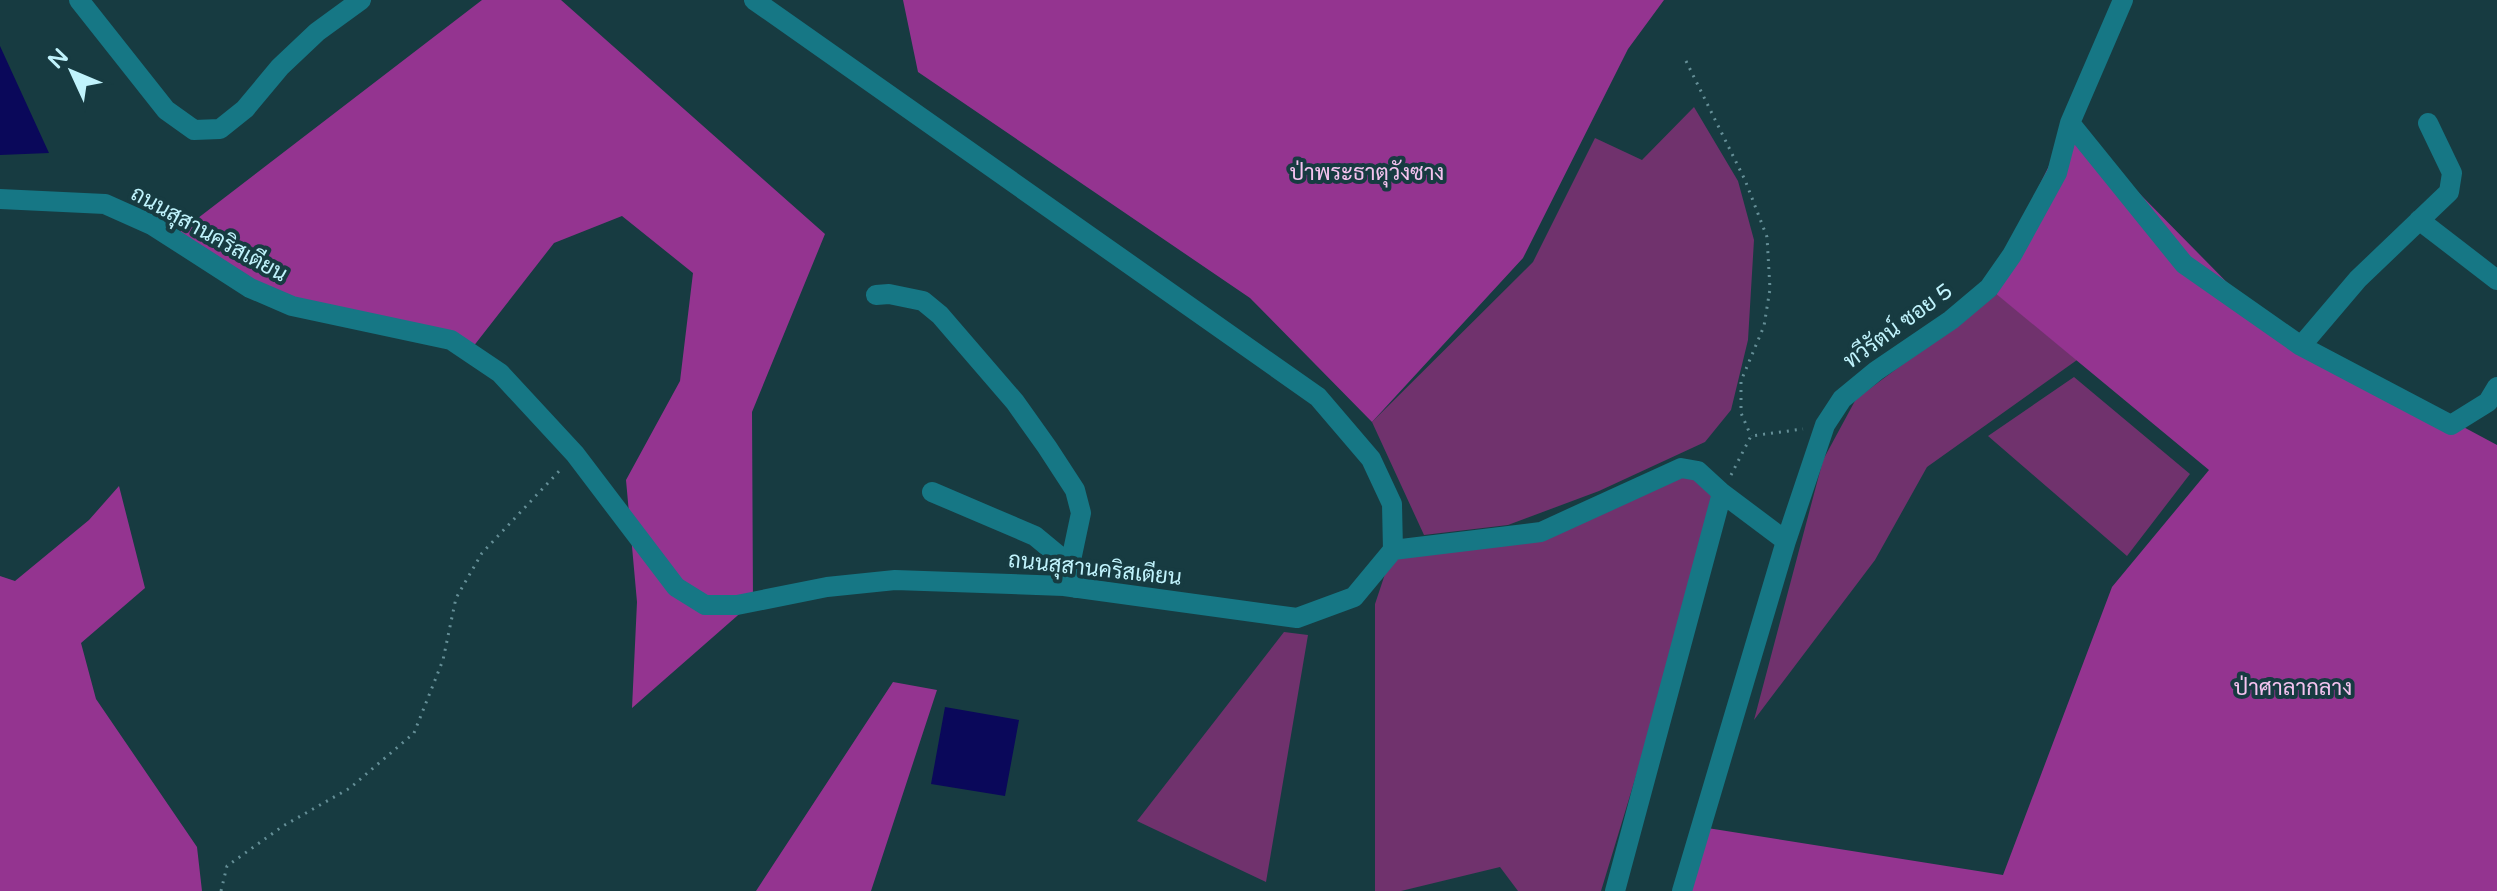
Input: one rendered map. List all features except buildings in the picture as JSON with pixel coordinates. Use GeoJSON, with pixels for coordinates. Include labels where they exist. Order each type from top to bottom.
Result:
{"type":"FeatureCollection","features":[{"type":"Feature","properties":{"kind":"street"},"geometry":{"type":"LineString","coordinates":[[79,0],[166,110],[194,130],[220,129],[245,109],[280,67],[317,32],[361,0]]}},
{"type":"Feature","properties":{"kind":"street"},"geometry":{"type":"LineString","coordinates":[[754,0],[1318,397],[1371,459],[1392,504],[1393,550],[1541,532],[1681,468],[1698,471],[1786,541]]}},
{"type":"Feature","properties":{"kind":"street","name":"ทวีรัตน์ ซอย 5"},"geometry":{"type":"LineString","coordinates":[[1682,891],[1786,541],[1825,425],[1842,399],[1853,389],[1951,320],[1989,288],[2012,255],[2057,173],[2070,123],[2123,0]]}},
{"type":"Feature","properties":{"kind":"street"},"geometry":{"type":"LineString","coordinates":[[2070,123],[2184,264],[2301,346],[2451,425],[2494,399]]}},
{"type":"Feature","properties":{"kind":"street"},"geometry":{"type":"LineString","coordinates":[[2301,346],[2358,279],[2449,192],[2452,173],[2428,123]]}},
{"type":"Feature","properties":{"kind":"street","name":"ถนนสุสานคริสเตียน"},"geometry":{"type":"LineString","coordinates":[[0,199],[105,204],[152,225],[250,288],[292,306],[451,340],[500,373],[575,454],[676,587],[705,605],[737,605],[827,587],[895,580],[1076,588],[1297,618],[1354,597],[1393,550]]}},
{"type":"Feature","properties":{"kind":"street"},"geometry":{"type":"LineString","coordinates":[[2419,220],[2497,280]]}},
{"type":"Feature","properties":{"kind":"street"},"geometry":{"type":"LineString","coordinates":[[876,295],[889,294],[923,301],[940,315],[1015,402],[1039,436],[1075,490],[1081,513],[1070,565],[1076,588]]}},
{"type":"Feature","properties":{"kind":"street"},"geometry":{"type":"LineString","coordinates":[[932,492],[1035,536],[1070,565]]}},
{"type":"Feature","properties":{"kind":"street"},"geometry":{"type":"LineString","coordinates":[[1615,891],[1722,493]]}},
{"type":"Feature","properties":{"kind":"path"},"geometry":{"type":"LineString","coordinates":[[1686,61],[1745,180],[1767,237],[1770,289],[1764,326],[1741,381],[1741,413],[1751,436]]}},
{"type":"Feature","properties":{"kind":"path"},"geometry":{"type":"LineString","coordinates":[[1751,436],[1825,425]]}},
{"type":"Feature","properties":{"kind":"path"},"geometry":{"type":"LineString","coordinates":[[1722,493],[1751,436]]}},
{"type":"Feature","properties":{"kind":"path"},"geometry":{"type":"LineString","coordinates":[[221,891],[227,866],[283,826],[350,788],[414,733],[443,660],[456,598],[462,587],[482,553],[575,454]]}},
{"type":"Feature","properties":{"kind":"shaded area"},"geometry":{"type":"Polygon","coordinates":[[[0,46],[49,153],[0,155],[0,46]]]}},
{"type":"Feature","properties":{"kind":"shaded area"},"geometry":{"type":"Polygon","coordinates":[[[1694,107],[1738,181],[1754,240],[1748,340],[1731,410],[1705,442],[1599,491],[1508,525],[1424,535],[1372,422],[1533,262],[1595,138],[1642,160],[1694,107]]]}},
{"type":"Feature","properties":{"kind":"shaded area"},"geometry":{"type":"Polygon","coordinates":[[[1997,294],[2077,360],[1927,467],[1875,560],[1754,720],[1823,460],[1856,399],[1997,294]]]}},
{"type":"Feature","properties":{"kind":"shaded area"},"geometry":{"type":"Polygon","coordinates":[[[2074,377],[2190,474],[2127,556],[1988,436],[2074,377]]]}},
{"type":"Feature","properties":{"kind":"shaded area"},"geometry":{"type":"Polygon","coordinates":[[[1681,468],[1722,493],[1601,891],[1518,891],[1500,867],[1401,891],[1375,891],[1375,604],[1393,550],[1541,532],[1681,468]]]}},
{"type":"Feature","properties":{"kind":"shaded area"},"geometry":{"type":"Polygon","coordinates":[[[1284,632],[1308,635],[1266,882],[1137,821],[1284,632]]]}},
{"type":"Feature","properties":{"kind":"shaded area"},"geometry":{"type":"Polygon","coordinates":[[[945,707],[1019,720],[1005,796],[931,784],[945,707]]]}},
{"type":"Feature","properties":{"kind":"green space"},"geometry":{"type":"Polygon","coordinates":[[[482,0],[561,0],[825,234],[752,412],[753,602],[632,708],[637,602],[626,480],[680,381],[693,273],[622,216],[554,243],[469,352],[303,309],[172,238],[482,0]]]}},
{"type":"Feature","properties":{"kind":"green space","name":"ป่าพระธาตุวังซาง"},"geometry":{"type":"Polygon","coordinates":[[[903,0],[1664,0],[1628,49],[1523,258],[1372,422],[1250,298],[918,72],[903,0]]]}},
{"type":"Feature","properties":{"kind":"green space","name":"ป่าศาลากลาง"},"geometry":{"type":"Polygon","coordinates":[[[2070,123],[2264,320],[2497,445],[2497,891],[1682,891],[1701,827],[2003,875],[2112,587],[2209,470],[1989,288],[2070,123]]]}},
{"type":"Feature","properties":{"kind":"green space"},"geometry":{"type":"Polygon","coordinates":[[[119,486],[145,588],[81,643],[96,699],[197,847],[202,891],[0,891],[0,576],[15,581],[89,520],[119,486]]]}},
{"type":"Feature","properties":{"kind":"green space"},"geometry":{"type":"Polygon","coordinates":[[[893,682],[937,690],[871,891],[756,891],[893,682]]]}}]}
